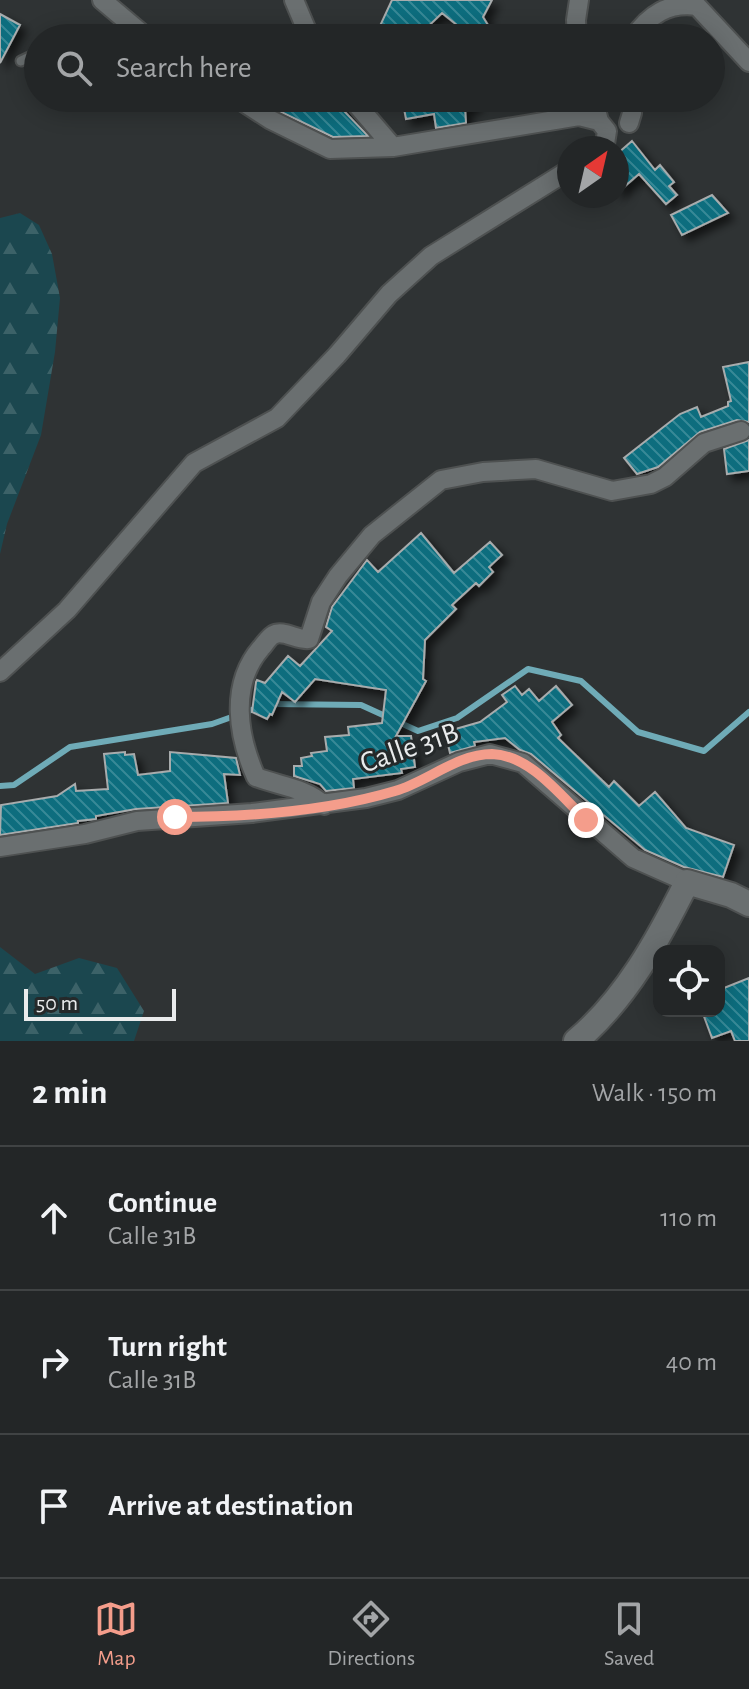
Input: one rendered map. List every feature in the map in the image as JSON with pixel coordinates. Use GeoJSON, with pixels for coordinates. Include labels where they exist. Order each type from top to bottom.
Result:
{"type":"FeatureCollection","features":[{"type":"Feature","properties":{"kind":"street"},"geometry":{"type":"LineString","coordinates":[[102,0],[130,24]]}},
{"type":"Feature","properties":{"kind":"street"},"geometry":{"type":"LineString","coordinates":[[294,0],[304,24]]}},
{"type":"Feature","properties":{"kind":"street"},"geometry":{"type":"LineString","coordinates":[[576,24],[579,0]]}},
{"type":"Feature","properties":{"kind":"street"},"geometry":{"type":"LineString","coordinates":[[646,24],[655,14],[672,5],[697,6],[714,24]]}},
{"type":"Feature","properties":{"kind":"street"},"geometry":{"type":"LineString","coordinates":[[725,36],[749,62]]}},
{"type":"Feature","properties":{"kind":"street"},"geometry":{"type":"LineString","coordinates":[[259,112],[330,149],[393,147],[579,116],[599,121]]}},
{"type":"Feature","properties":{"kind":"street"},"geometry":{"type":"LineString","coordinates":[[363,112],[393,147]]}},
{"type":"Feature","properties":{"kind":"street"},"geometry":{"type":"LineString","coordinates":[[597,112],[607,131],[606,136]]}},
{"type":"Feature","properties":{"kind":"street"},"geometry":{"type":"LineString","coordinates":[[629,123],[632,112]]}},
{"type":"Feature","properties":{"kind":"street"},"geometry":{"type":"LineString","coordinates":[[0,672],[67,610],[194,463],[277,418],[389,294],[431,256],[557,177]]}},
{"type":"Feature","properties":{"kind":"street"},"geometry":{"type":"LineString","coordinates":[[324,805],[311,793],[280,787],[256,777],[242,740],[238,708],[252,659],[273,634],[309,639],[321,602],[372,535],[441,480],[483,472],[536,469],[612,491],[651,484],[665,477],[704,443],[741,431]]}},
{"type":"Feature","properties":{"kind":"street","name":"Calle 31B"},"geometry":{"type":"LineString","coordinates":[[0,847],[85,834],[137,821],[324,805],[398,790],[459,762],[490,754],[523,763],[633,858],[687,882],[731,895],[749,904]]}},
{"type":"Feature","properties":{"kind":"street"},"geometry":{"type":"LineString","coordinates":[[576,1041],[599,1022],[633,976],[659,937],[687,882]]}},
{"type":"Feature","properties":{"kind":"green space"},"geometry":{"type":"Polygon","coordinates":[[[20,213],[39,225],[52,254],[60,298],[55,352],[41,435],[7,524],[0,554],[0,218],[20,213]]]}},
{"type":"Feature","properties":{"kind":"green space"},"geometry":{"type":"Polygon","coordinates":[[[0,947],[35,974],[79,958],[117,968],[144,1011],[134,1041],[0,1041],[0,947]]]}},
{"type":"Feature","properties":{"kind":"building"},"geometry":{"type":"Polygon","coordinates":[[[392,0],[492,0],[483,17],[487,24],[456,24],[442,13],[431,24],[381,24],[392,0]]]}},
{"type":"Feature","properties":{"kind":"building"},"geometry":{"type":"Polygon","coordinates":[[[0,14],[20,25],[0,63],[0,14]]]}},
{"type":"Feature","properties":{"kind":"building"},"geometry":{"type":"Polygon","coordinates":[[[281,112],[345,112],[368,136],[333,137],[281,112]]]}},
{"type":"Feature","properties":{"kind":"building"},"geometry":{"type":"Polygon","coordinates":[[[405,112],[465,112],[466,123],[436,128],[434,114],[406,119],[405,112]]]}},
{"type":"Feature","properties":{"kind":"building"},"geometry":{"type":"Polygon","coordinates":[[[632,141],[655,170],[660,165],[674,182],[669,186],[677,195],[666,204],[639,174],[629,183],[629,144],[632,141]]]}},
{"type":"Feature","properties":{"kind":"building"},"geometry":{"type":"Polygon","coordinates":[[[712,195],[728,213],[682,235],[671,215],[712,195]]]}},
{"type":"Feature","properties":{"kind":"building"},"geometry":{"type":"Polygon","coordinates":[[[749,362],[749,422],[737,420],[700,432],[658,467],[637,474],[624,458],[680,414],[697,407],[701,417],[728,406],[731,401],[723,367],[749,362]]]}},
{"type":"Feature","properties":{"kind":"building"},"geometry":{"type":"Polygon","coordinates":[[[749,440],[749,471],[727,474],[724,449],[749,440]]]}},
{"type":"Feature","properties":{"kind":"building"},"geometry":{"type":"Polygon","coordinates":[[[421,533],[454,573],[490,542],[502,555],[489,567],[493,572],[452,605],[456,609],[425,640],[423,679],[426,681],[396,736],[411,736],[415,767],[401,769],[402,773],[353,779],[354,788],[326,791],[320,784],[294,776],[294,766],[302,766],[301,758],[312,756],[311,753],[327,751],[325,737],[349,735],[348,727],[382,723],[386,690],[315,679],[295,702],[282,692],[272,715],[267,719],[252,712],[256,682],[265,683],[288,656],[300,666],[332,631],[326,627],[332,607],[367,560],[378,572],[421,533]]]}},
{"type":"Feature","properties":{"kind":"building"},"geometry":{"type":"Polygon","coordinates":[[[515,686],[522,695],[529,689],[539,701],[556,686],[572,705],[552,722],[561,735],[558,738],[609,787],[614,781],[639,806],[655,792],[686,828],[734,845],[723,877],[684,867],[645,850],[531,754],[505,738],[474,742],[475,746],[450,753],[445,732],[480,722],[507,702],[502,695],[515,686]]]}},
{"type":"Feature","properties":{"kind":"building"},"geometry":{"type":"Polygon","coordinates":[[[125,752],[125,755],[134,754],[138,775],[170,771],[170,752],[236,758],[240,775],[224,774],[228,803],[136,809],[96,816],[96,819],[78,823],[0,835],[1,805],[57,796],[75,784],[76,791],[108,789],[104,754],[125,752]]]}},
{"type":"Feature","properties":{"kind":"building"},"geometry":{"type":"Polygon","coordinates":[[[749,978],[749,1041],[735,1041],[731,1031],[712,1038],[704,1017],[725,1017],[725,988],[749,978]]]}},
{"type":"Feature","properties":{"kind":"waterway"},"geometry":{"type":"LineString","coordinates":[[271,704],[361,705],[418,731],[457,718],[528,669],[581,681],[638,732],[704,751],[749,712]]}},
{"type":"Feature","properties":{"kind":"waterway"},"geometry":{"type":"LineString","coordinates":[[0,786],[14,785],[70,747],[212,724],[260,707]]}},
{"type":"Feature","properties":{"kind":"route"},"geometry":{"type":"LineString","coordinates":[[175,817],[252,813],[366,798],[398,790],[459,762],[490,754],[523,763],[586,820]]}}]}
